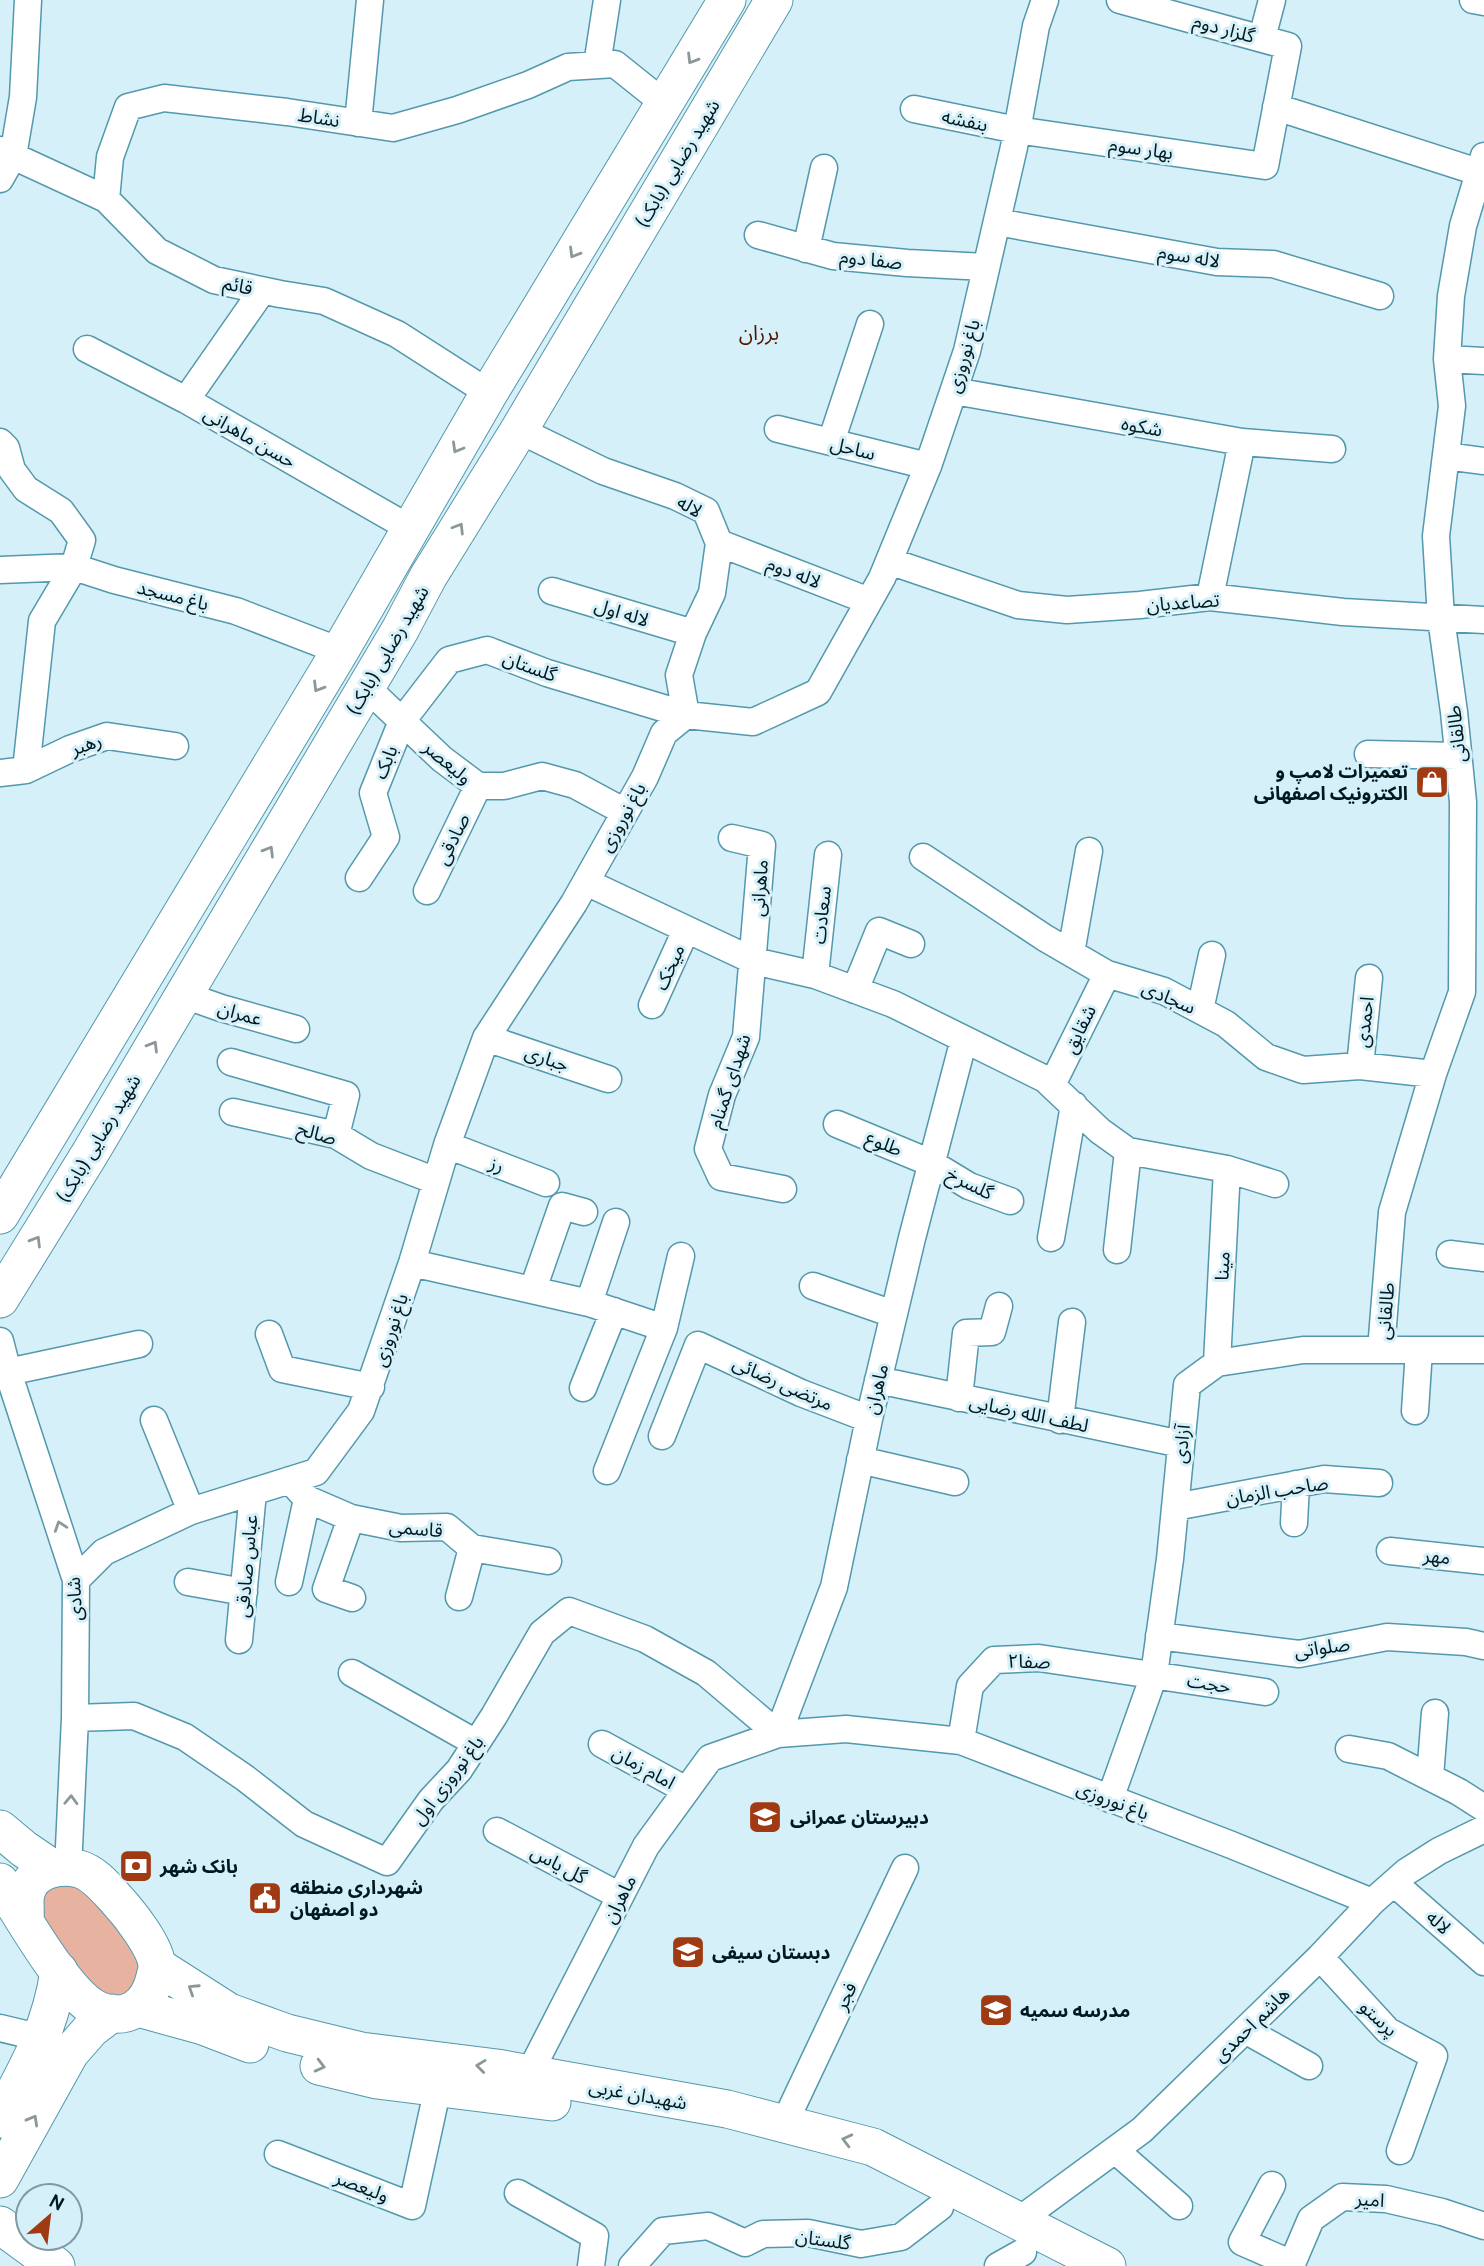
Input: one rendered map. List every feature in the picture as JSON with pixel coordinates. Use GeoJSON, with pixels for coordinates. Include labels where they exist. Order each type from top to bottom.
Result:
{"type":"FeatureCollection","features":[{"type":"Feature","properties":{"kind":"main road","name":"شهید رضایی (بابک)"},"geometry":{"type":"LineString","coordinates":[[0,1215],[340,651],[489,393],[727,0]]}},
{"type":"Feature","properties":{"kind":"main road","name":"شهید رضایی (بابک)"},"geometry":{"type":"LineString","coordinates":[[0,1299],[89,1155],[428,578],[774,0]]}},
{"type":"Feature","properties":{"kind":"main road"},"geometry":{"type":"LineString","coordinates":[[403,544],[428,578]]}},
{"type":"Feature","properties":{"kind":"main road"},"geometry":{"type":"LineString","coordinates":[[0,1829],[24,1849],[60,1868]]}},
{"type":"Feature","properties":{"kind":"main road"},"geometry":{"type":"LineString","coordinates":[[0,2179],[70,2053],[91,2029],[125,2011],[152,1991],[157,1966],[136,1920],[100,1882],[80,1869],[60,1868],[36,1876],[26,1892],[25,1920]]}},
{"type":"Feature","properties":{"kind":"main road"},"geometry":{"type":"LineString","coordinates":[[0,1882],[58,1971],[75,1992],[95,2009],[125,2011]]}},
{"type":"Feature","properties":{"kind":"main road","name":"شهیدان غربی"},"geometry":{"type":"LineString","coordinates":[[157,1966],[229,2012],[286,2033],[361,2051],[529,2074],[727,2109],[873,2147],[1022,2252]]}},
{"type":"Feature","properties":{"kind":"main road"},"geometry":{"type":"LineString","coordinates":[[0,2119],[42,2038],[55,1999],[58,1971]]}},
{"type":"Feature","properties":{"kind":"main road","name":"شهیدان غربی"},"geometry":{"type":"LineString","coordinates":[[125,2011],[203,2026],[282,2056],[377,2080],[631,2112],[735,2132],[874,2174],[1022,2252],[1107,2266]]}},
{"type":"Feature","properties":{"kind":"main road"},"geometry":{"type":"LineString","coordinates":[[0,2225],[56,2266]]}},
{"type":"Feature","properties":{"kind":"street"},"geometry":{"type":"LineString","coordinates":[[0,179],[23,97],[28,0]]}},
{"type":"Feature","properties":{"kind":"street"},"geometry":{"type":"LineString","coordinates":[[358,123],[370,0]]}},
{"type":"Feature","properties":{"kind":"street"},"geometry":{"type":"LineString","coordinates":[[597,65],[607,0]]}},
{"type":"Feature","properties":{"kind":"street","name":"باغ نوروزی"},"geometry":{"type":"LineString","coordinates":[[76,1580],[104,1552],[191,1511],[253,1492],[298,1490],[316,1472],[361,1411],[371,1387],[447,1145],[486,1038],[586,882],[645,777],[664,733],[686,715],[753,722],[818,692],[889,561],[928,466],[954,391],[967,351],[1017,130],[1036,26],[1045,0]]}},
{"type":"Feature","properties":{"kind":"street","name":"گلزار دوم"},"geometry":{"type":"LineString","coordinates":[[1120,0],[1288,46],[1276,107]]}},
{"type":"Feature","properties":{"kind":"street"},"geometry":{"type":"LineString","coordinates":[[1262,38],[1272,0]]}},
{"type":"Feature","properties":{"kind":"street"},"geometry":{"type":"LineString","coordinates":[[1474,0],[1484,2]]}},
{"type":"Feature","properties":{"kind":"street","name":"نشاط"},"geometry":{"type":"LineString","coordinates":[[106,199],[110,157],[128,107],[164,98],[393,128],[457,110],[528,85],[568,67],[615,64],[665,104]]}},
{"type":"Feature","properties":{"kind":"street"},"geometry":{"type":"LineString","coordinates":[[1276,107],[1482,168]]}},
{"type":"Feature","properties":{"kind":"street","name":"بهار سوم"},"geometry":{"type":"LineString","coordinates":[[1017,130],[1265,166],[1276,107]]}},
{"type":"Feature","properties":{"kind":"street","name":"بنفشه"},"geometry":{"type":"LineString","coordinates":[[914,109],[1017,130]]}},
{"type":"Feature","properties":{"kind":"street","name":"قائم"},"geometry":{"type":"LineString","coordinates":[[7,153],[106,199],[157,251],[214,280],[324,301],[337,306],[397,334],[489,393]]}},
{"type":"Feature","properties":{"kind":"street"},"geometry":{"type":"LineString","coordinates":[[806,248],[824,168]]}},
{"type":"Feature","properties":{"kind":"street","name":"طالقانی"},"geometry":{"type":"LineString","coordinates":[[1381,1350],[1392,1212],[1433,1074],[1473,993],[1473,802],[1458,756],[1441,618],[1436,536],[1452,406],[1447,359],[1451,296],[1462,226],[1482,168]]}},
{"type":"Feature","properties":{"kind":"street","name":"لاله سوم"},"geometry":{"type":"LineString","coordinates":[[997,222],[1217,262],[1273,264],[1380,296]]}},
{"type":"Feature","properties":{"kind":"street","name":"صفا دوم"},"geometry":{"type":"LineString","coordinates":[[758,235],[833,256],[986,267]]}},
{"type":"Feature","properties":{"kind":"street"},"geometry":{"type":"LineString","coordinates":[[186,400],[262,291]]}},
{"type":"Feature","properties":{"kind":"street"},"geometry":{"type":"LineString","coordinates":[[831,442],[870,324]]}},
{"type":"Feature","properties":{"kind":"street","name":"حسن ماهرانی"},"geometry":{"type":"LineString","coordinates":[[87,349],[186,400],[403,544]]}},
{"type":"Feature","properties":{"kind":"street"},"geometry":{"type":"LineString","coordinates":[[1447,359],[1484,361]]}},
{"type":"Feature","properties":{"kind":"street","name":"شکوه"},"geometry":{"type":"LineString","coordinates":[[954,391],[1242,442],[1332,449]]}},
{"type":"Feature","properties":{"kind":"street","name":"ساحل"},"geometry":{"type":"LineString","coordinates":[[778,429],[928,466]]}},
{"type":"Feature","properties":{"kind":"street","name":"لاله"},"geometry":{"type":"LineString","coordinates":[[519,430],[603,471],[676,496],[706,511],[719,543]]}},
{"type":"Feature","properties":{"kind":"street"},"geometry":{"type":"LineString","coordinates":[[0,442],[6,448],[12,470],[26,489],[61,511],[82,540],[74,568],[42,621],[26,770]]}},
{"type":"Feature","properties":{"kind":"street"},"geometry":{"type":"LineString","coordinates":[[1210,597],[1242,442]]}},
{"type":"Feature","properties":{"kind":"street"},"geometry":{"type":"LineString","coordinates":[[1446,456],[1484,461]]}},
{"type":"Feature","properties":{"kind":"street"},"geometry":{"type":"LineString","coordinates":[[686,715],[679,675],[693,633],[712,593],[719,543]]}},
{"type":"Feature","properties":{"kind":"street","name":"لاله دوم"},"geometry":{"type":"LineString","coordinates":[[719,543],[869,601]]}},
{"type":"Feature","properties":{"kind":"street","name":"تصاعدیان"},"geometry":{"type":"LineString","coordinates":[[889,561],[1018,605],[1067,610],[1140,606],[1210,597],[1343,612],[1484,620]]}},
{"type":"Feature","properties":{"kind":"street","name":"باغ مسجد"},"geometry":{"type":"LineString","coordinates":[[0,570],[74,568],[236,611],[340,651]]}},
{"type":"Feature","properties":{"kind":"street","name":"لاله اول"},"geometry":{"type":"LineString","coordinates":[[552,591],[693,633]]}},
{"type":"Feature","properties":{"kind":"street","name":"گلستان"},"geometry":{"type":"LineString","coordinates":[[402,721],[449,660],[486,650],[547,673],[686,715]]}},
{"type":"Feature","properties":{"kind":"street","name":"ولیعصر"},"geometry":{"type":"LineString","coordinates":[[366,687],[442,759],[478,786],[504,786],[542,776],[575,785],[625,812]]}},
{"type":"Feature","properties":{"kind":"street","name":"بابک"},"geometry":{"type":"LineString","coordinates":[[359,878],[386,837],[373,793],[402,721]]}},
{"type":"Feature","properties":{"kind":"street","name":"رهبر"},"geometry":{"type":"LineString","coordinates":[[0,773],[26,770],[70,748],[107,736],[176,746]]}},
{"type":"Feature","properties":{"kind":"street"},"geometry":{"type":"LineString","coordinates":[[1368,754],[1458,756]]}},
{"type":"Feature","properties":{"kind":"street","name":"صادقی"},"geometry":{"type":"LineString","coordinates":[[427,891],[478,786]]}},
{"type":"Feature","properties":{"kind":"street","name":"ماهرانی"},"geometry":{"type":"LineString","coordinates":[[732,838],[762,845],[754,961]]}},
{"type":"Feature","properties":{"kind":"street"},"geometry":{"type":"LineString","coordinates":[[1072,953],[1089,851]]}},
{"type":"Feature","properties":{"kind":"street","name":"سعادت"},"geometry":{"type":"LineString","coordinates":[[815,975],[828,855]]}},
{"type":"Feature","properties":{"kind":"street","name":"سجادی"},"geometry":{"type":"LineString","coordinates":[[923,857],[1045,938],[1107,974],[1164,991],[1227,1024],[1266,1057],[1303,1070],[1360,1066],[1433,1074]]}},
{"type":"Feature","properties":{"kind":"street"},"geometry":{"type":"LineString","coordinates":[[586,882],[754,961],[815,975],[893,1004],[1045,1079],[1100,1131],[1128,1151],[1227,1169],[1275,1184]]}},
{"type":"Feature","properties":{"kind":"street","name":"میخک"},"geometry":{"type":"LineString","coordinates":[[652,1004],[685,930]]}},
{"type":"Feature","properties":{"kind":"street"},"geometry":{"type":"LineString","coordinates":[[855,990],[879,931],[911,944]]}},
{"type":"Feature","properties":{"kind":"street"},"geometry":{"type":"LineString","coordinates":[[1200,1010],[1212,955]]}},
{"type":"Feature","properties":{"kind":"street","name":"شهدای گمنام"},"geometry":{"type":"LineString","coordinates":[[754,961],[746,1037],[722,1095],[708,1149],[720,1177],[783,1189]]}},
{"type":"Feature","properties":{"kind":"street","name":"شقایق"},"geometry":{"type":"LineString","coordinates":[[1052,1085],[1107,974]]}},
{"type":"Feature","properties":{"kind":"street","name":"احمدی"},"geometry":{"type":"LineString","coordinates":[[1360,1066],[1369,978]]}},
{"type":"Feature","properties":{"kind":"street","name":"عمران"},"geometry":{"type":"LineString","coordinates":[[184,995],[296,1029]]}},
{"type":"Feature","properties":{"kind":"street","name":"جباری"},"geometry":{"type":"LineString","coordinates":[[486,1038],[608,1079]]}},
{"type":"Feature","properties":{"kind":"street","name":"ماهران"},"geometry":{"type":"LineString","coordinates":[[778,1734],[834,1587],[893,1314],[964,1039]]}},
{"type":"Feature","properties":{"kind":"street"},"geometry":{"type":"LineString","coordinates":[[231,1062],[346,1095],[336,1135]]}},
{"type":"Feature","properties":{"kind":"street"},"geometry":{"type":"LineString","coordinates":[[1051,1238],[1074,1105]]}},
{"type":"Feature","properties":{"kind":"street","name":"صالح"},"geometry":{"type":"LineString","coordinates":[[233,1112],[336,1135],[371,1156],[436,1181]]}},
{"type":"Feature","properties":{"kind":"street","name":"طلوع"},"geometry":{"type":"LineString","coordinates":[[837,1124],[931,1163]]}},
{"type":"Feature","properties":{"kind":"street","name":"رز"},"geometry":{"type":"LineString","coordinates":[[447,1145],[546,1183]]}},
{"type":"Feature","properties":{"kind":"street"},"geometry":{"type":"LineString","coordinates":[[1117,1250],[1128,1151]]}},
{"type":"Feature","properties":{"kind":"street","name":"گلسرخ"},"geometry":{"type":"LineString","coordinates":[[931,1163],[969,1186],[1010,1201]]}},
{"type":"Feature","properties":{"kind":"street","name":"مینا"},"geometry":{"type":"LineString","coordinates":[[1217,1363],[1227,1169]]}},
{"type":"Feature","properties":{"kind":"street"},"geometry":{"type":"LineString","coordinates":[[533,1289],[562,1206],[584,1212]]}},
{"type":"Feature","properties":{"kind":"street"},"geometry":{"type":"LineString","coordinates":[[583,1388],[616,1222]]}},
{"type":"Feature","properties":{"kind":"street"},"geometry":{"type":"LineString","coordinates":[[1450,1254],[1484,1258]]}},
{"type":"Feature","properties":{"kind":"street"},"geometry":{"type":"LineString","coordinates":[[607,1471],[664,1328],[681,1256]]}},
{"type":"Feature","properties":{"kind":"street"},"geometry":{"type":"LineString","coordinates":[[412,1263],[533,1289],[601,1307],[664,1328]]}},
{"type":"Feature","properties":{"kind":"street"},"geometry":{"type":"LineString","coordinates":[[813,1286],[893,1314]]}},
{"type":"Feature","properties":{"kind":"street"},"geometry":{"type":"LineString","coordinates":[[959,1398],[966,1333],[992,1332],[999,1306]]}},
{"type":"Feature","properties":{"kind":"street"},"geometry":{"type":"LineString","coordinates":[[1060,1420],[1072,1322]]}},
{"type":"Feature","properties":{"kind":"street"},"geometry":{"type":"LineString","coordinates":[[269,1334],[282,1369],[371,1387]]}},
{"type":"Feature","properties":{"kind":"street","name":"شادی"},"geometry":{"type":"LineString","coordinates":[[0,1341],[76,1580],[75,1718],[60,1868]]}},
{"type":"Feature","properties":{"kind":"street"},"geometry":{"type":"LineString","coordinates":[[8,1372],[139,1344]]}},
{"type":"Feature","properties":{"kind":"street","name":"مرتضی رضائی"},"geometry":{"type":"LineString","coordinates":[[662,1436],[698,1345],[801,1393],[869,1419]]}},
{"type":"Feature","properties":{"kind":"street","name":"آزادی"},"geometry":{"type":"LineString","coordinates":[[1110,1799],[1154,1675],[1187,1385],[1217,1363],[1303,1350],[1484,1350]]}},
{"type":"Feature","properties":{"kind":"street"},"geometry":{"type":"LineString","coordinates":[[1415,1410],[1419,1350]]}},
{"type":"Feature","properties":{"kind":"street","name":"لطف الله رضایی"},"geometry":{"type":"LineString","coordinates":[[878,1380],[1181,1444]]}},
{"type":"Feature","properties":{"kind":"street"},"geometry":{"type":"LineString","coordinates":[[154,1420],[191,1511]]}},
{"type":"Feature","properties":{"kind":"street"},"geometry":{"type":"LineString","coordinates":[[860,1460],[955,1482]]}},
{"type":"Feature","properties":{"kind":"street","name":"صاحب الزمان"},"geometry":{"type":"LineString","coordinates":[[1175,1507],[1324,1479],[1379,1483]]}},
{"type":"Feature","properties":{"kind":"street"},"geometry":{"type":"LineString","coordinates":[[1294,1523],[1296,1485]]}},
{"type":"Feature","properties":{"kind":"street"},"geometry":{"type":"LineString","coordinates":[[289,1582],[298,1490]]}},
{"type":"Feature","properties":{"kind":"street","name":"قاسمی"},"geometry":{"type":"LineString","coordinates":[[298,1490],[351,1518],[401,1528],[447,1527],[472,1548],[548,1562]]}},
{"type":"Feature","properties":{"kind":"street","name":"عباس صادقی"},"geometry":{"type":"LineString","coordinates":[[239,1640],[253,1492]]}},
{"type":"Feature","properties":{"kind":"street"},"geometry":{"type":"LineString","coordinates":[[351,1518],[326,1588],[352,1598]]}},
{"type":"Feature","properties":{"kind":"street"},"geometry":{"type":"LineString","coordinates":[[459,1597],[472,1548]]}},
{"type":"Feature","properties":{"kind":"street","name":"مهر"},"geometry":{"type":"LineString","coordinates":[[1391,1551],[1484,1561]]}},
{"type":"Feature","properties":{"kind":"street"},"geometry":{"type":"LineString","coordinates":[[188,1581],[244,1592]]}},
{"type":"Feature","properties":{"kind":"street","name":"باغ نوروزی اول"},"geometry":{"type":"LineString","coordinates":[[75,1718],[134,1716],[185,1737],[245,1778],[304,1824],[387,1862],[430,1800],[459,1770],[542,1633],[569,1611],[645,1639],[706,1673],[778,1734]]}},
{"type":"Feature","properties":{"kind":"street","name":"صلواتی"},"geometry":{"type":"LineString","coordinates":[[1159,1636],[1299,1654],[1387,1637],[1466,1642],[1484,1646]]}},
{"type":"Feature","properties":{"kind":"street","name":"صفا۲"},"geometry":{"type":"LineString","coordinates":[[961,1741],[970,1686],[994,1660],[1039,1658],[1154,1675]]}},
{"type":"Feature","properties":{"kind":"street"},"geometry":{"type":"LineString","coordinates":[[352,1672],[477,1743]]}},
{"type":"Feature","properties":{"kind":"street","name":"حجت"},"geometry":{"type":"LineString","coordinates":[[1154,1675],[1265,1692]]}},
{"type":"Feature","properties":{"kind":"street"},"geometry":{"type":"LineString","coordinates":[[1430,1777],[1435,1713]]}},
{"type":"Feature","properties":{"kind":"street","name":"باغ نوروزی"},"geometry":{"type":"LineString","coordinates":[[846,1729],[961,1741],[1373,1902]]}},
{"type":"Feature","properties":{"kind":"street","name":"ماهران"},"geometry":{"type":"LineString","coordinates":[[529,2074],[646,1846],[710,1758],[778,1734],[846,1729]]}},
{"type":"Feature","properties":{"kind":"street","name":"امام زمان"},"geometry":{"type":"LineString","coordinates":[[602,1744],[687,1790]]}},
{"type":"Feature","properties":{"kind":"street"},"geometry":{"type":"LineString","coordinates":[[1349,1749],[1388,1756],[1459,1792],[1484,1808]]}},
{"type":"Feature","properties":{"kind":"street","name":"هاشم احمدی"},"geometry":{"type":"LineString","coordinates":[[1022,2252],[1115,2150],[1142,2130],[1394,1882],[1439,1851],[1484,1829]]}},
{"type":"Feature","properties":{"kind":"street","name":"گل یاس"},"geometry":{"type":"LineString","coordinates":[[497,1831],[620,1896]]}},
{"type":"Feature","properties":{"kind":"street","name":"فجر"},"geometry":{"type":"LineString","coordinates":[[784,2124],[905,1868]]}},
{"type":"Feature","properties":{"kind":"street","name":"لاله"},"geometry":{"type":"LineString","coordinates":[[1394,1882],[1484,1962]]}},
{"type":"Feature","properties":{"kind":"street","name":"پرستو"},"geometry":{"type":"LineString","coordinates":[[1320,1957],[1388,2031],[1434,2056],[1400,2151]]}},
{"type":"Feature","properties":{"kind":"street"},"geometry":{"type":"LineString","coordinates":[[0,2028],[42,2038]]}},
{"type":"Feature","properties":{"kind":"street"},"geometry":{"type":"LineString","coordinates":[[1245,2030],[1309,2066]]}},
{"type":"Feature","properties":{"kind":"street","name":"ولیعصر"},"geometry":{"type":"LineString","coordinates":[[278,2154],[412,2206],[438,2087]]}},
{"type":"Feature","properties":{"kind":"street"},"geometry":{"type":"LineString","coordinates":[[1115,2150],[1179,2206]]}},
{"type":"Feature","properties":{"kind":"street"},"geometry":{"type":"LineString","coordinates":[[1272,2185],[1242,2242],[1291,2265]]}},
{"type":"Feature","properties":{"kind":"street"},"geometry":{"type":"LineString","coordinates":[[518,2193],[595,2236],[591,2266]]}},
{"type":"Feature","properties":{"kind":"street","name":"امیر"},"geometry":{"type":"LineString","coordinates":[[1291,2265],[1311,2219],[1342,2197],[1386,2199],[1442,2212],[1484,2226]]}},
{"type":"Feature","properties":{"kind":"street","name":"گلستان"},"geometry":{"type":"LineString","coordinates":[[632,2266],[663,2231],[708,2226],[745,2243],[763,2234],[808,2233],[861,2245],[901,2237],[940,2207]]}},
{"type":"Feature","properties":{"kind":"shaded area"},"geometry":{"type":"Polygon","coordinates":[[[61,1880],[90,1888],[138,1953],[146,1972],[125,2001],[97,1998],[36,1910],[45,1892],[61,1880]]]}},
{"type":"Feature","properties":{"kind":"place","name":"تعمیرات لامپ و الکترونیک اصفهانی"},"geometry":{"type":"Point","coordinates":[1432,782]}},
{"type":"Feature","properties":{"kind":"place","name":"دبیرستان عمرانی"},"geometry":{"type":"Point","coordinates":[765,1817]}},
{"type":"Feature","properties":{"kind":"place","name":"بانک شهر"},"geometry":{"type":"Point","coordinates":[136,1866]}},
{"type":"Feature","properties":{"kind":"place","name":"شهرداری منطقه دو اصفهان"},"geometry":{"type":"Point","coordinates":[265,1898]}},
{"type":"Feature","properties":{"kind":"place","name":"دبستان سیفی"},"geometry":{"type":"Point","coordinates":[688,1952]}},
{"type":"Feature","properties":{"kind":"place","name":"مدرسه سمیه"},"geometry":{"type":"Point","coordinates":[996,2010]}},
{"type":"Feature","properties":{"kind":"district","name":"برزان"},"geometry":{"type":"Point","coordinates":[759,333]}}]}
